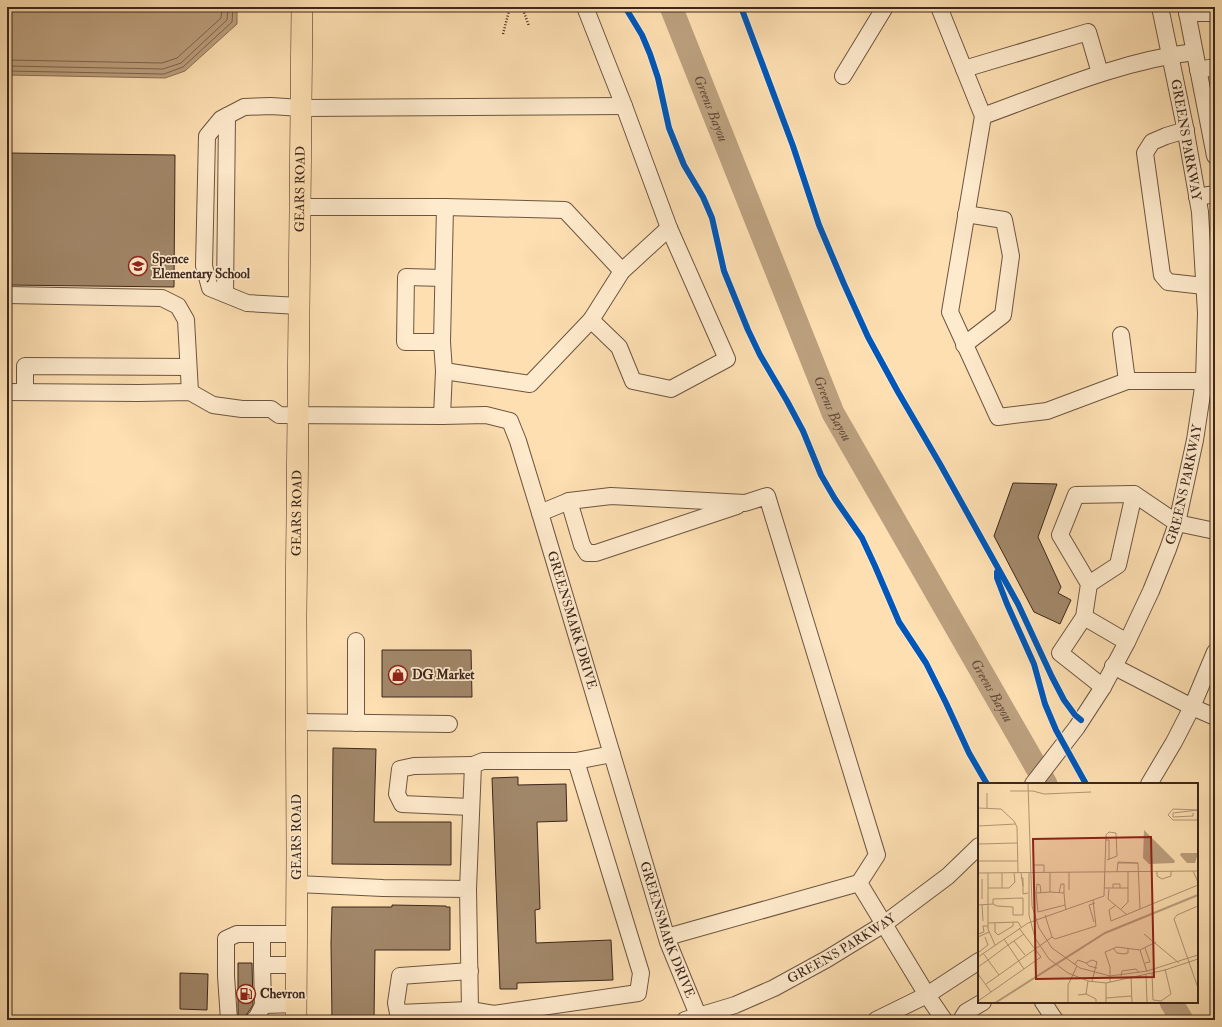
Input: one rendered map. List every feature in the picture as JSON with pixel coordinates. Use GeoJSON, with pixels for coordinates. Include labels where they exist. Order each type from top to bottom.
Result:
{"type":"FeatureCollection","features":[{"type":"Feature","properties":{"kind":"main road","name":"GEARS ROAD"},"geometry":{"type":"LineString","coordinates":[[296,1012],[298,415],[302,7]]}},
{"type":"Feature","properties":{"kind":"street"},"geometry":{"type":"LineString","coordinates":[[585,7],[624,106],[669,228],[727,359],[671,389],[633,381],[619,347],[591,320]]}},
{"type":"Feature","properties":{"kind":"street"},"geometry":{"type":"LineString","coordinates":[[843,76],[885,7]]}},
{"type":"Feature","properties":{"kind":"street"},"geometry":{"type":"LineString","coordinates":[[939,7],[983,116],[950,312],[998,417],[1047,412],[1127,381],[1210,381]]}},
{"type":"Feature","properties":{"kind":"street","name":"GREENS PARKWAY"},"geometry":{"type":"LineString","coordinates":[[1034,783],[1077,727],[1103,687],[1151,592],[1177,523],[1195,440],[1210,381],[1200,212],[1186,130],[1160,7]]}},
{"type":"Feature","properties":{"kind":"street"},"geometry":{"type":"LineString","coordinates":[[1186,10],[1214,13]]}},
{"type":"Feature","properties":{"kind":"street","name":"GREENS PARKWAY"},"geometry":{"type":"LineString","coordinates":[[1186,10],[1215,156]]}},
{"type":"Feature","properties":{"kind":"street"},"geometry":{"type":"LineString","coordinates":[[964,69],[1088,32],[1100,73]]}},
{"type":"Feature","properties":{"kind":"street"},"geometry":{"type":"LineString","coordinates":[[983,116],[1100,73],[1170,55],[1194,52]]}},
{"type":"Feature","properties":{"kind":"street"},"geometry":{"type":"LineString","coordinates":[[1198,70],[1215,67]]}},
{"type":"Feature","properties":{"kind":"street"},"geometry":{"type":"LineString","coordinates":[[299,306],[247,303],[210,288],[204,266],[207,136],[222,119],[244,107],[271,106],[301,108],[624,106]]}},
{"type":"Feature","properties":{"kind":"street"},"geometry":{"type":"LineString","coordinates":[[1186,130],[1152,142],[1145,153],[1162,275],[1168,282],[1204,286]]}},
{"type":"Feature","properties":{"kind":"street"},"geometry":{"type":"LineString","coordinates":[[1197,197],[1215,194]]}},
{"type":"Feature","properties":{"kind":"street"},"geometry":{"type":"LineString","coordinates":[[300,207],[444,207],[565,210],[622,271]]}},
{"type":"Feature","properties":{"kind":"street"},"geometry":{"type":"LineString","coordinates":[[442,416],[444,371],[442,342],[444,207]]}},
{"type":"Feature","properties":{"kind":"street"},"geometry":{"type":"LineString","coordinates":[[964,345],[1003,315],[1011,256],[1004,220],[966,214]]}},
{"type":"Feature","properties":{"kind":"street"},"geometry":{"type":"LineString","coordinates":[[444,371],[530,384],[591,320],[622,271],[669,228]]}},
{"type":"Feature","properties":{"kind":"street"},"geometry":{"type":"LineString","coordinates":[[442,342],[405,342],[405,320],[406,277],[443,278]]}},
{"type":"Feature","properties":{"kind":"street"},"geometry":{"type":"LineString","coordinates":[[7,295],[162,298],[178,306],[186,320],[190,392],[7,392]]}},
{"type":"Feature","properties":{"kind":"street"},"geometry":{"type":"LineString","coordinates":[[1121,335],[1127,381]]}},
{"type":"Feature","properties":{"kind":"street"},"geometry":{"type":"LineString","coordinates":[[25,392],[25,366],[188,367]]}},
{"type":"Feature","properties":{"kind":"street","name":"GREENSMARK DRIVE"},"geometry":{"type":"LineString","coordinates":[[190,392],[213,405],[242,409],[271,409],[278,415],[486,415],[510,422],[518,441],[540,513],[666,937],[694,1019]]}},
{"type":"Feature","properties":{"kind":"street"},"geometry":{"type":"LineString","coordinates":[[1089,584],[1118,565],[1134,494]]}},
{"type":"Feature","properties":{"kind":"street"},"geometry":{"type":"LineString","coordinates":[[1103,687],[1060,653],[1084,617],[1089,584],[1060,535],[1076,495],[1134,494],[1177,523],[1215,530]]}},
{"type":"Feature","properties":{"kind":"street"},"geometry":{"type":"LineString","coordinates":[[540,513],[569,502],[611,496],[745,503]]}},
{"type":"Feature","properties":{"kind":"street"},"geometry":{"type":"LineString","coordinates":[[569,502],[582,545],[587,553],[596,553],[767,496],[877,855],[859,882],[666,937]]}},
{"type":"Feature","properties":{"kind":"street"},"geometry":{"type":"LineString","coordinates":[[1084,617],[1127,642]]}},
{"type":"Feature","properties":{"kind":"street"},"geometry":{"type":"LineString","coordinates":[[356,641],[356,723]]}},
{"type":"Feature","properties":{"kind":"street"},"geometry":{"type":"LineString","coordinates":[[1150,783],[1174,742],[1192,707],[1215,652]]}},
{"type":"Feature","properties":{"kind":"street"},"geometry":{"type":"LineString","coordinates":[[1113,666],[1192,707],[1215,717]]}},
{"type":"Feature","properties":{"kind":"street"},"geometry":{"type":"LineString","coordinates":[[297,722],[449,724]]}},
{"type":"Feature","properties":{"kind":"street"},"geometry":{"type":"LineString","coordinates":[[471,807],[402,804],[397,794],[400,769],[414,766],[473,765],[483,761],[576,761],[612,754]]}},
{"type":"Feature","properties":{"kind":"street"},"geometry":{"type":"LineString","coordinates":[[470,971],[400,976],[396,1004],[398,1013],[470,1010],[494,1014],[638,992],[641,973],[576,761]]}},
{"type":"Feature","properties":{"kind":"street"},"geometry":{"type":"LineString","coordinates":[[470,1010],[468,889],[473,765]]}},
{"type":"Feature","properties":{"kind":"street","name":"GREENS PARKWAY"},"geometry":{"type":"LineString","coordinates":[[694,1019],[734,1005],[774,988],[827,959],[884,924],[948,876],[978,847]]}},
{"type":"Feature","properties":{"kind":"street"},"geometry":{"type":"LineString","coordinates":[[859,882],[927,995],[944,1020]]}},
{"type":"Feature","properties":{"kind":"street"},"geometry":{"type":"LineString","coordinates":[[297,884],[383,888],[468,889]]}},
{"type":"Feature","properties":{"kind":"street"},"geometry":{"type":"LineString","coordinates":[[229,1020],[226,976],[226,939],[237,934],[297,934]]}},
{"type":"Feature","properties":{"kind":"street"},"geometry":{"type":"LineString","coordinates":[[254,1020],[263,1005],[262,934]]}},
{"type":"Feature","properties":{"kind":"street"},"geometry":{"type":"LineString","coordinates":[[876,1020],[927,995],[978,962]]}},
{"type":"Feature","properties":{"kind":"street"},"geometry":{"type":"LineString","coordinates":[[262,965],[296,965]]}},
{"type":"Feature","properties":{"kind":"street"},"geometry":{"type":"LineString","coordinates":[[961,1020],[966,1012],[981,1003]]}},
{"type":"Feature","properties":{"kind":"street"},"geometry":{"type":"LineString","coordinates":[[1044,1003],[1055,1020]]}},
{"type":"Feature","properties":{"kind":"street"},"geometry":{"type":"LineString","coordinates":[[263,1005],[296,1012]]}},
{"type":"Feature","properties":{"kind":"path"},"geometry":{"type":"LineString","coordinates":[[503,34],[510,7]]}},
{"type":"Feature","properties":{"kind":"path"},"geometry":{"type":"LineString","coordinates":[[522,7],[529,26]]}},
{"type":"Feature","properties":{"kind":"water"},"geometry":{"type":"Polygon","coordinates":[[[7,7],[237,7],[237,24],[185,71],[165,78],[7,75],[7,7]]]}},
{"type":"Feature","properties":{"kind":"building"},"geometry":{"type":"Polygon","coordinates":[[[7,153],[175,155],[174,287],[7,285],[7,153]]]}},
{"type":"Feature","properties":{"kind":"building"},"geometry":{"type":"Polygon","coordinates":[[[1013,483],[1057,484],[1038,537],[1061,587],[1058,593],[1071,600],[1060,624],[1034,612],[994,536],[1013,483]]]}},
{"type":"Feature","properties":{"kind":"building"},"geometry":{"type":"Polygon","coordinates":[[[382,650],[471,650],[472,697],[382,697],[382,650]]]}},
{"type":"Feature","properties":{"kind":"building"},"geometry":{"type":"Polygon","coordinates":[[[333,748],[376,749],[374,822],[451,822],[451,865],[332,864],[333,748]]]}},
{"type":"Feature","properties":{"kind":"building"},"geometry":{"type":"Polygon","coordinates":[[[518,777],[518,785],[566,784],[567,821],[537,822],[540,909],[535,910],[536,943],[611,940],[613,980],[517,983],[517,989],[500,989],[492,778],[518,777]]]}},
{"type":"Feature","properties":{"kind":"building"},"geometry":{"type":"Polygon","coordinates":[[[392,905],[450,907],[450,950],[375,950],[374,1020],[332,1020],[332,907],[392,907],[392,905]]]}},
{"type":"Feature","properties":{"kind":"building"},"geometry":{"type":"Polygon","coordinates":[[[238,963],[252,963],[253,1005],[245,1017],[245,1020],[238,1020],[238,963]]]}},
{"type":"Feature","properties":{"kind":"building"},"geometry":{"type":"Polygon","coordinates":[[[180,973],[208,974],[207,1010],[180,1009],[180,973]]]}},
{"type":"Feature","properties":{"kind":"waterway","name":"Greens Bayou"},"geometry":{"type":"LineString","coordinates":[[671,7],[833,413],[1045,783]]}},
{"type":"Feature","properties":{"kind":"waterway","name":"Greens Bayou"},"geometry":{"type":"LineString","coordinates":[[1172,1003],[1182,1020]]}},
{"type":"Feature","properties":{"kind":"cycle path"},"geometry":{"type":"LineString","coordinates":[[625,7],[642,35],[650,54],[658,78],[669,128],[684,165],[703,197],[712,218],[724,271],[748,330],[760,355],[803,431],[821,475],[835,499],[862,538],[899,622],[926,663],[969,753],[986,783]]}},
{"type":"Feature","properties":{"kind":"cycle path"},"geometry":{"type":"LineString","coordinates":[[741,7],[793,146],[819,225],[868,337],[1018,604],[1064,700],[1075,715],[1081,720]]}},
{"type":"Feature","properties":{"kind":"cycle path"},"geometry":{"type":"LineString","coordinates":[[997,572],[997,578],[1007,604],[1034,664],[1045,704],[1056,730],[1085,783]]}},
{"type":"Feature","properties":{"kind":"place","name":"Spence Elementary School"},"geometry":{"type":"Point","coordinates":[138,266]}},
{"type":"Feature","properties":{"kind":"place","name":"DG Market"},"geometry":{"type":"Point","coordinates":[398,675]}},
{"type":"Feature","properties":{"kind":"place","name":"Chevron"},"geometry":{"type":"Point","coordinates":[246,994]}}]}
